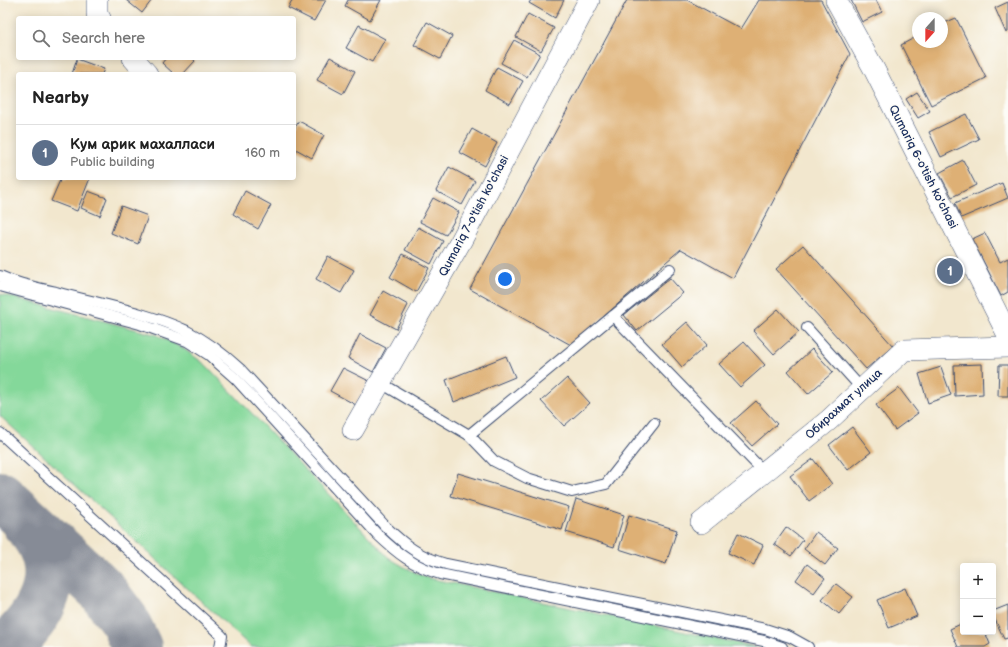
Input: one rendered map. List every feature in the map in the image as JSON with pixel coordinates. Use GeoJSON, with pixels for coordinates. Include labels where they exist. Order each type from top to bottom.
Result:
{"type":"FeatureCollection","features":[{"type":"Feature","properties":{"kind":"street"},"geometry":{"type":"LineString","coordinates":[[97,0],[97,14],[98,16]]}},
{"type":"Feature","properties":{"kind":"street","name":"Qumariq 7-o'tish ko'chasi"},"geometry":{"type":"LineString","coordinates":[[353,430],[461,242],[590,0]]}},
{"type":"Feature","properties":{"kind":"street","name":"Qumariq 6-o'tish ko'chasi"},"geometry":{"type":"LineString","coordinates":[[836,0],[874,69],[1008,335]]}},
{"type":"Feature","properties":{"kind":"street"},"geometry":{"type":"LineString","coordinates":[[135,60],[145,72]]}},
{"type":"Feature","properties":{"kind":"street","name":"Обирахмат улица"},"geometry":{"type":"LineString","coordinates":[[701,523],[829,420],[904,350],[1008,347]]}},
{"type":"Feature","properties":{"kind":"lane"},"geometry":{"type":"LineString","coordinates":[[469,435],[670,269]]}},
{"type":"Feature","properties":{"kind":"lane"},"geometry":{"type":"LineString","coordinates":[[0,276],[143,315],[179,328],[204,341],[227,357],[241,370],[385,526],[405,545],[420,555],[446,564],[765,629],[790,637],[808,647]]}},
{"type":"Feature","properties":{"kind":"lane"},"geometry":{"type":"LineString","coordinates":[[0,286],[140,324],[183,339],[195,345],[235,378],[377,534],[398,554],[423,568],[440,574],[764,641],[782,647]]}},
{"type":"Feature","properties":{"kind":"lane"},"geometry":{"type":"LineString","coordinates":[[613,316],[764,472]]}},
{"type":"Feature","properties":{"kind":"lane"},"geometry":{"type":"LineString","coordinates":[[807,328],[862,389]]}},
{"type":"Feature","properties":{"kind":"lane"},"geometry":{"type":"LineString","coordinates":[[381,383],[469,435],[494,461],[527,478],[572,492],[606,484],[654,423]]}},
{"type":"Feature","properties":{"kind":"lane"},"geometry":{"type":"LineString","coordinates":[[0,433],[222,636],[220,647]]}},
{"type":"Feature","properties":{"kind":"green space"},"geometry":{"type":"Polygon","coordinates":[[[0,294],[157,335],[184,349],[206,365],[388,557],[428,578],[756,647],[251,647],[0,416],[0,294]]]}},
{"type":"Feature","properties":{"kind":"building"},"geometry":{"type":"Polygon","coordinates":[[[126,0],[152,0],[142,13],[126,0]]]}},
{"type":"Feature","properties":{"kind":"building"},"geometry":{"type":"Polygon","coordinates":[[[292,0],[326,0],[314,21],[288,8],[292,0]]]}},
{"type":"Feature","properties":{"kind":"building"},"geometry":{"type":"Polygon","coordinates":[[[348,0],[381,0],[370,20],[345,6],[348,0]]]}},
{"type":"Feature","properties":{"kind":"building"},"geometry":{"type":"Polygon","coordinates":[[[531,0],[564,0],[555,18],[529,3],[531,0]]]}},
{"type":"Feature","properties":{"kind":"building"},"geometry":{"type":"Polygon","coordinates":[[[627,0],[687,0],[741,29],[759,0],[821,0],[850,54],[733,278],[681,249],[571,345],[470,289],[627,0]]]}},
{"type":"Feature","properties":{"kind":"building"},"geometry":{"type":"Polygon","coordinates":[[[851,0],[876,0],[882,12],[862,22],[851,0]]]}},
{"type":"Feature","properties":{"kind":"building"},"geometry":{"type":"Polygon","coordinates":[[[1008,2],[1008,32],[1006,33],[995,8],[1008,2]]]}},
{"type":"Feature","properties":{"kind":"building"},"geometry":{"type":"Polygon","coordinates":[[[528,14],[554,28],[541,51],[516,37],[528,14]]]}},
{"type":"Feature","properties":{"kind":"building"},"geometry":{"type":"Polygon","coordinates":[[[956,18],[986,78],[931,105],[901,45],[912,39],[912,48],[948,48],[948,21],[956,18]]]}},
{"type":"Feature","properties":{"kind":"building"},"geometry":{"type":"Polygon","coordinates":[[[427,22],[452,36],[440,59],[414,45],[427,22]]]}},
{"type":"Feature","properties":{"kind":"building"},"geometry":{"type":"Polygon","coordinates":[[[359,25],[385,39],[372,62],[346,48],[359,25]]]}},
{"type":"Feature","properties":{"kind":"building"},"geometry":{"type":"Polygon","coordinates":[[[514,40],[540,54],[527,77],[501,63],[514,40]]]}},
{"type":"Feature","properties":{"kind":"building"},"geometry":{"type":"Polygon","coordinates":[[[330,57],[355,71],[343,94],[317,80],[330,57]]]}},
{"type":"Feature","properties":{"kind":"building"},"geometry":{"type":"Polygon","coordinates":[[[77,60],[104,69],[103,72],[73,72],[77,60]]]}},
{"type":"Feature","properties":{"kind":"building"},"geometry":{"type":"Polygon","coordinates":[[[164,60],[195,61],[185,72],[172,72],[162,63],[164,60]]]}},
{"type":"Feature","properties":{"kind":"building"},"geometry":{"type":"Polygon","coordinates":[[[497,67],[523,81],[510,104],[485,90],[497,67]]]}},
{"type":"Feature","properties":{"kind":"building"},"geometry":{"type":"Polygon","coordinates":[[[917,92],[930,111],[918,118],[906,99],[917,92]]]}},
{"type":"Feature","properties":{"kind":"building"},"geometry":{"type":"Polygon","coordinates":[[[966,114],[979,139],[941,157],[929,132],[966,114]]]}},
{"type":"Feature","properties":{"kind":"building"},"geometry":{"type":"Polygon","coordinates":[[[299,121],[324,135],[312,158],[296,149],[296,126],[299,121]]]}},
{"type":"Feature","properties":{"kind":"building"},"geometry":{"type":"Polygon","coordinates":[[[472,129],[497,143],[485,166],[459,152],[472,129]]]}},
{"type":"Feature","properties":{"kind":"building"},"geometry":{"type":"Polygon","coordinates":[[[963,160],[976,185],[952,197],[939,173],[963,160]]]}},
{"type":"Feature","properties":{"kind":"building"},"geometry":{"type":"Polygon","coordinates":[[[449,167],[475,181],[462,205],[436,191],[449,167]]]}},
{"type":"Feature","properties":{"kind":"building"},"geometry":{"type":"Polygon","coordinates":[[[60,180],[89,180],[77,211],[51,201],[60,180]]]}},
{"type":"Feature","properties":{"kind":"building"},"geometry":{"type":"Polygon","coordinates":[[[1002,183],[1008,198],[961,218],[955,203],[1002,183]]]}},
{"type":"Feature","properties":{"kind":"building"},"geometry":{"type":"Polygon","coordinates":[[[88,191],[107,198],[100,216],[81,208],[88,191]]]}},
{"type":"Feature","properties":{"kind":"building"},"geometry":{"type":"Polygon","coordinates":[[[245,191],[271,205],[258,229],[233,214],[245,191]]]}},
{"type":"Feature","properties":{"kind":"building"},"geometry":{"type":"Polygon","coordinates":[[[433,198],[459,212],[446,235],[420,222],[433,198]]]}},
{"type":"Feature","properties":{"kind":"building"},"geometry":{"type":"Polygon","coordinates":[[[121,206],[148,216],[138,244],[111,233],[121,206]]]}},
{"type":"Feature","properties":{"kind":"building"},"geometry":{"type":"Polygon","coordinates":[[[418,227],[443,241],[431,264],[405,250],[418,227]]]}},
{"type":"Feature","properties":{"kind":"building"},"geometry":{"type":"Polygon","coordinates":[[[985,233],[1000,262],[1008,258],[1008,292],[1001,296],[972,239],[985,233]]]}},
{"type":"Feature","properties":{"kind":"building"},"geometry":{"type":"Polygon","coordinates":[[[803,245],[893,346],[866,369],[776,269],[803,245]]]}},
{"type":"Feature","properties":{"kind":"building"},"geometry":{"type":"Polygon","coordinates":[[[403,254],[429,268],[416,292],[390,277],[403,254]]]}},
{"type":"Feature","properties":{"kind":"building"},"geometry":{"type":"Polygon","coordinates":[[[328,256],[354,270],[341,293],[316,279],[328,256]]]}},
{"type":"Feature","properties":{"kind":"building"},"geometry":{"type":"Polygon","coordinates":[[[670,278],[683,293],[637,331],[624,315],[670,278]]]}},
{"type":"Feature","properties":{"kind":"building"},"geometry":{"type":"Polygon","coordinates":[[[383,291],[408,305],[396,329],[370,315],[383,291]]]}},
{"type":"Feature","properties":{"kind":"building"},"geometry":{"type":"Polygon","coordinates":[[[778,309],[799,332],[774,354],[753,331],[778,309]]]}},
{"type":"Feature","properties":{"kind":"building"},"geometry":{"type":"Polygon","coordinates":[[[687,322],[707,345],[682,367],[662,344],[687,322]]]}},
{"type":"Feature","properties":{"kind":"building"},"geometry":{"type":"Polygon","coordinates":[[[360,334],[386,348],[373,372],[348,358],[360,334]]]}},
{"type":"Feature","properties":{"kind":"building"},"geometry":{"type":"Polygon","coordinates":[[[744,342],[765,365],[740,387],[719,364],[744,342]]]}},
{"type":"Feature","properties":{"kind":"building"},"geometry":{"type":"Polygon","coordinates":[[[812,349],[833,372],[808,394],[788,371],[812,349]]]}},
{"type":"Feature","properties":{"kind":"building"},"geometry":{"type":"Polygon","coordinates":[[[506,356],[515,377],[454,402],[446,380],[506,356]]]}},
{"type":"Feature","properties":{"kind":"building"},"geometry":{"type":"Polygon","coordinates":[[[982,364],[983,394],[955,396],[954,365],[982,364]]]}},
{"type":"Feature","properties":{"kind":"building"},"geometry":{"type":"Polygon","coordinates":[[[999,365],[1008,365],[1008,396],[998,396],[999,365]]]}},
{"type":"Feature","properties":{"kind":"building"},"geometry":{"type":"Polygon","coordinates":[[[941,367],[951,395],[928,403],[919,374],[941,367]]]}},
{"type":"Feature","properties":{"kind":"building"},"geometry":{"type":"Polygon","coordinates":[[[343,368],[369,381],[356,405],[330,391],[343,368]]]}},
{"type":"Feature","properties":{"kind":"building"},"geometry":{"type":"Polygon","coordinates":[[[567,378],[590,403],[564,426],[541,401],[567,378]]]}},
{"type":"Feature","properties":{"kind":"building"},"geometry":{"type":"Polygon","coordinates":[[[899,388],[918,413],[895,430],[876,405],[899,388]]]}},
{"type":"Feature","properties":{"kind":"building"},"geometry":{"type":"Polygon","coordinates":[[[756,401],[777,424],[752,446],[731,423],[756,401]]]}},
{"type":"Feature","properties":{"kind":"building"},"geometry":{"type":"Polygon","coordinates":[[[852,427],[871,452],[848,470],[829,445],[852,427]]]}},
{"type":"Feature","properties":{"kind":"building"},"geometry":{"type":"Polygon","coordinates":[[[813,459],[832,484],[809,501],[790,476],[813,459]]]}},
{"type":"Feature","properties":{"kind":"building"},"geometry":{"type":"Polygon","coordinates":[[[458,473],[569,507],[562,530],[451,496],[458,473]]]}},
{"type":"Feature","properties":{"kind":"building"},"geometry":{"type":"Polygon","coordinates":[[[576,499],[624,515],[614,547],[566,532],[576,499]]]}},
{"type":"Feature","properties":{"kind":"building"},"geometry":{"type":"Polygon","coordinates":[[[629,515],[677,530],[666,564],[619,549],[629,515]]]}},
{"type":"Feature","properties":{"kind":"building"},"geometry":{"type":"Polygon","coordinates":[[[786,527],[803,540],[791,556],[774,544],[786,527]]]}},
{"type":"Feature","properties":{"kind":"building"},"geometry":{"type":"Polygon","coordinates":[[[816,532],[838,548],[825,565],[804,549],[816,532]]]}},
{"type":"Feature","properties":{"kind":"building"},"geometry":{"type":"Polygon","coordinates":[[[738,533],[763,545],[754,565],[728,553],[738,533]]]}},
{"type":"Feature","properties":{"kind":"building"},"geometry":{"type":"Polygon","coordinates":[[[807,564],[825,578],[814,593],[796,580],[807,564]]]}},
{"type":"Feature","properties":{"kind":"building"},"geometry":{"type":"Polygon","coordinates":[[[836,584],[853,597],[839,614],[822,600],[836,584]]]}},
{"type":"Feature","properties":{"kind":"building"},"geometry":{"type":"Polygon","coordinates":[[[905,588],[917,616],[889,628],[877,600],[905,588]]]}},
{"type":"Feature","properties":{"kind":"building"},"geometry":{"type":"Polygon","coordinates":[[[1008,605],[1008,638],[1004,639],[996,622],[996,610],[1008,605]]]}},
{"type":"Feature","properties":{"kind":"building"},"geometry":{"type":"Polygon","coordinates":[[[960,624],[960,635],[986,635],[990,644],[985,647],[958,647],[950,629],[960,624]]]}},
{"type":"Feature","properties":{"kind":"taxiway"},"geometry":{"type":"LineString","coordinates":[[0,496],[100,588],[124,620],[137,647]]}},
{"type":"Feature","properties":{"kind":"taxiway"},"geometry":{"type":"LineString","coordinates":[[7,647],[33,619],[47,588],[49,572],[46,556],[39,539],[26,523]]}},
{"type":"Feature","properties":{"kind":"place","name":"Кум арик махалласи"},"geometry":{"type":"Point","coordinates":[950,271]}}]}
